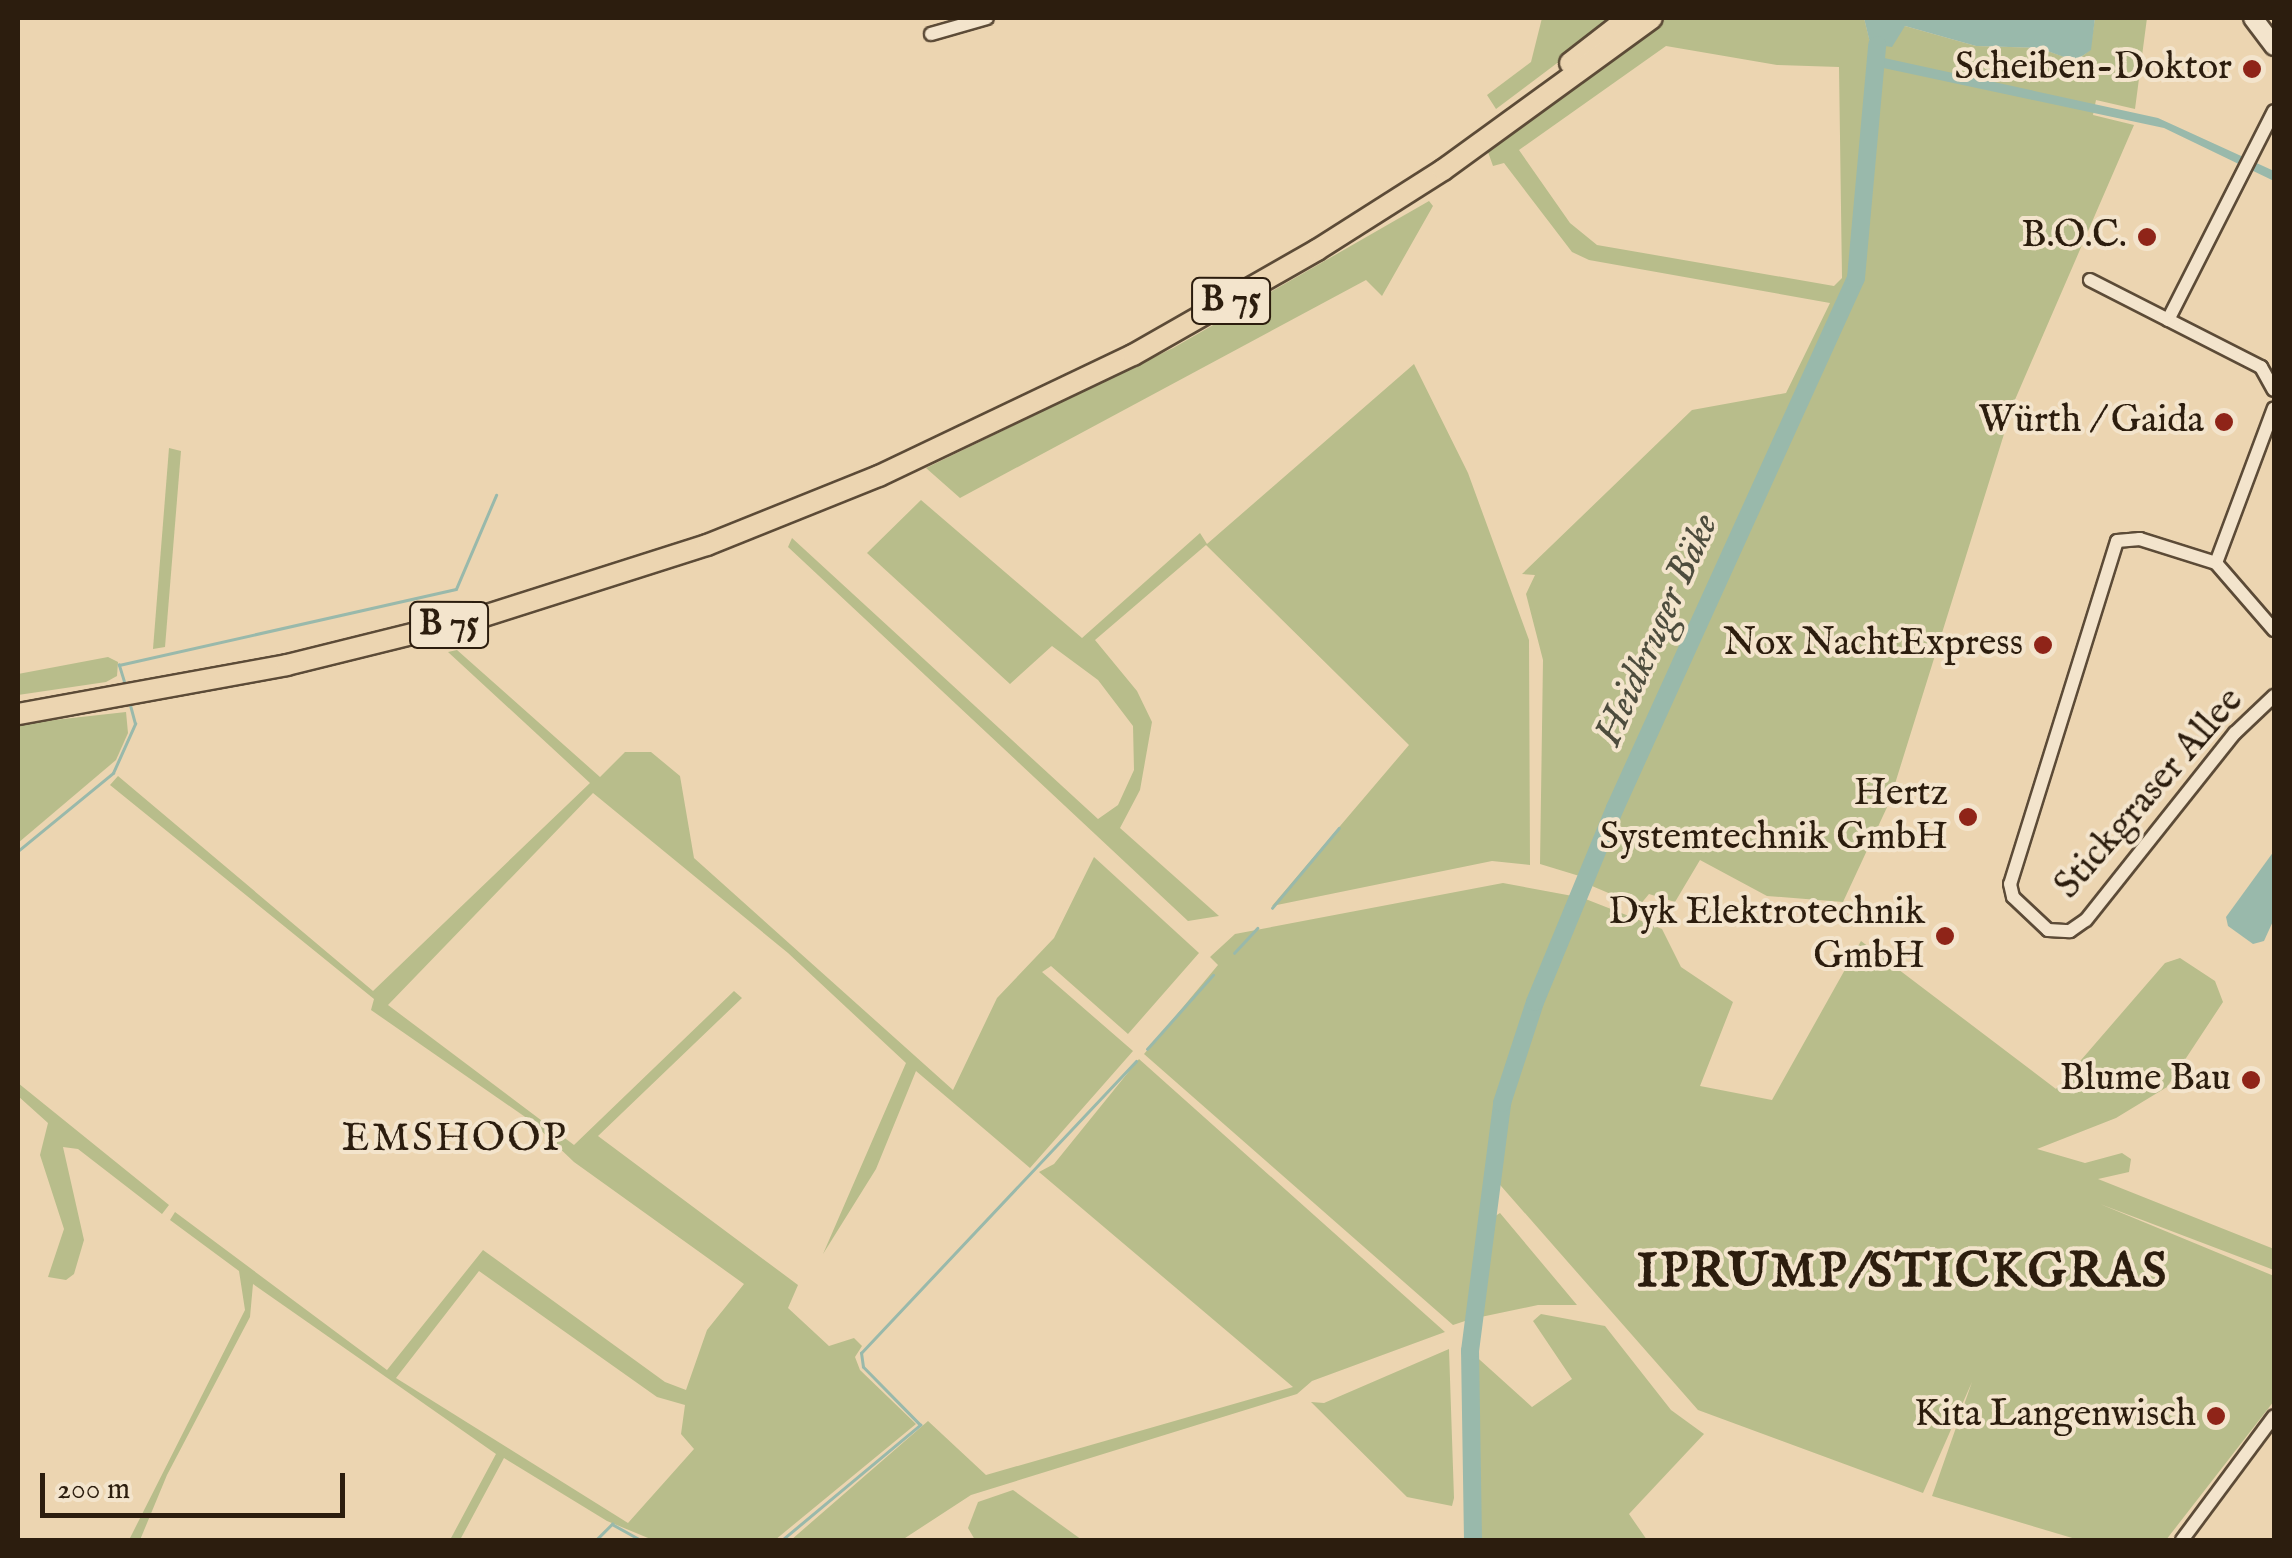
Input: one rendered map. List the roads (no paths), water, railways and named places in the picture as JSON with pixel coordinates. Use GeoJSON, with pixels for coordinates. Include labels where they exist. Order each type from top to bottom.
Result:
{"type":"FeatureCollection","features":[{"type":"Feature","properties":{"kind":"highway","name":"B 75"},"geometry":{"type":"LineString","coordinates":[[141,689],[362,636],[523,592],[732,523],[888,460],[1128,344],[1310,240],[1498,116],[1628,18]]}},
{"type":"Feature","properties":{"kind":"highway","name":"B 75"},"geometry":{"type":"LineString","coordinates":[[18,714],[380,644],[528,604],[750,530],[942,448],[1133,355],[1317,250],[1457,160],[1652,18]]}},
{"type":"Feature","properties":{"kind":"highway","name":"B 75"},"geometry":{"type":"LineString","coordinates":[[18,702],[112,694]]}},
{"type":"Feature","properties":{"kind":"main road"},"geometry":{"type":"LineString","coordinates":[[2253,18],[2274,46]]}},
{"type":"Feature","properties":{"kind":"main road"},"geometry":{"type":"LineString","coordinates":[[2267,18],[2274,28]]}},
{"type":"Feature","properties":{"kind":"street"},"geometry":{"type":"LineString","coordinates":[[931,34],[987,18]]}},
{"type":"Feature","properties":{"kind":"street"},"geometry":{"type":"LineString","coordinates":[[2168,320],[2270,127],[2274,111]]}},
{"type":"Feature","properties":{"kind":"street"},"geometry":{"type":"LineString","coordinates":[[2090,280],[2261,367],[2274,390]]}},
{"type":"Feature","properties":{"kind":"street"},"geometry":{"type":"LineString","coordinates":[[2274,408],[2216,563],[2274,630]]}},
{"type":"Feature","properties":{"kind":"street","name":"Stickgraser Allee"},"geometry":{"type":"LineString","coordinates":[[2216,563],[2127,537],[2114,545],[2010,884],[2048,930],[2070,931],[2086,920],[2235,733],[2274,696]]}},
{"type":"Feature","properties":{"kind":"street"},"geometry":{"type":"LineString","coordinates":[[2182,1540],[2274,1416]]}},
{"type":"Feature","properties":{"kind":"waterway","name":"Heidkruger Bäke"},"geometry":{"type":"LineString","coordinates":[[1473,1540],[1470,1351],[1502,1103],[1535,1002],[1615,808],[1856,278],[1877,45]]}},
{"type":"Feature","properties":{"kind":"waterway"},"geometry":{"type":"LineString","coordinates":[[125,685],[119,665],[456,589],[496,495]]}},
{"type":"Feature","properties":{"kind":"waterway"},"geometry":{"type":"LineString","coordinates":[[18,851],[113,773],[135,724],[129,702]]}},
{"type":"Feature","properties":{"kind":"waterway"},"geometry":{"type":"LineString","coordinates":[[1272,908],[1339,828]]}},
{"type":"Feature","properties":{"kind":"waterway"},"geometry":{"type":"LineString","coordinates":[[1234,953],[1257,928]]}},
{"type":"Feature","properties":{"kind":"waterway"},"geometry":{"type":"LineString","coordinates":[[1147,1049],[1213,975]]}},
{"type":"Feature","properties":{"kind":"waterway"},"geometry":{"type":"LineString","coordinates":[[782,1540],[920,1425],[863,1367],[861,1353],[1136,1061]]}},
{"type":"Feature","properties":{"kind":"waterway"},"geometry":{"type":"LineString","coordinates":[[596,1540],[612,1524],[641,1540]]}},
{"type":"Feature","properties":{"kind":"place","name":"Scheiben-Doktor"},"geometry":{"type":"Point","coordinates":[2252,69]}},
{"type":"Feature","properties":{"kind":"place","name":"B.O.C."},"geometry":{"type":"Point","coordinates":[2147,237]}},
{"type":"Feature","properties":{"kind":"place","name":"Würth / Gaida"},"geometry":{"type":"Point","coordinates":[2224,422]}},
{"type":"Feature","properties":{"kind":"place","name":"Nox NachtExpress"},"geometry":{"type":"Point","coordinates":[2043,645]}},
{"type":"Feature","properties":{"kind":"place","name":"Hertz Systemtechnik GmbH"},"geometry":{"type":"Point","coordinates":[1968,817]}},
{"type":"Feature","properties":{"kind":"place","name":"Dyk Elektrotechnik GmbH"},"geometry":{"type":"Point","coordinates":[1945,936]}},
{"type":"Feature","properties":{"kind":"place","name":"Blume Bau"},"geometry":{"type":"Point","coordinates":[2251,1080]}},
{"type":"Feature","properties":{"kind":"place","name":"Kita Langenwisch"},"geometry":{"type":"Point","coordinates":[2216,1416]}},
{"type":"Feature","properties":{"kind":"district","name":"EMSHOOP"},"geometry":{"type":"Point","coordinates":[455,1140]}},
{"type":"Feature","properties":{"kind":"district","name":"IPRUMP/STICKGRAS"},"geometry":{"type":"Point","coordinates":[1903,1274]}}]}
